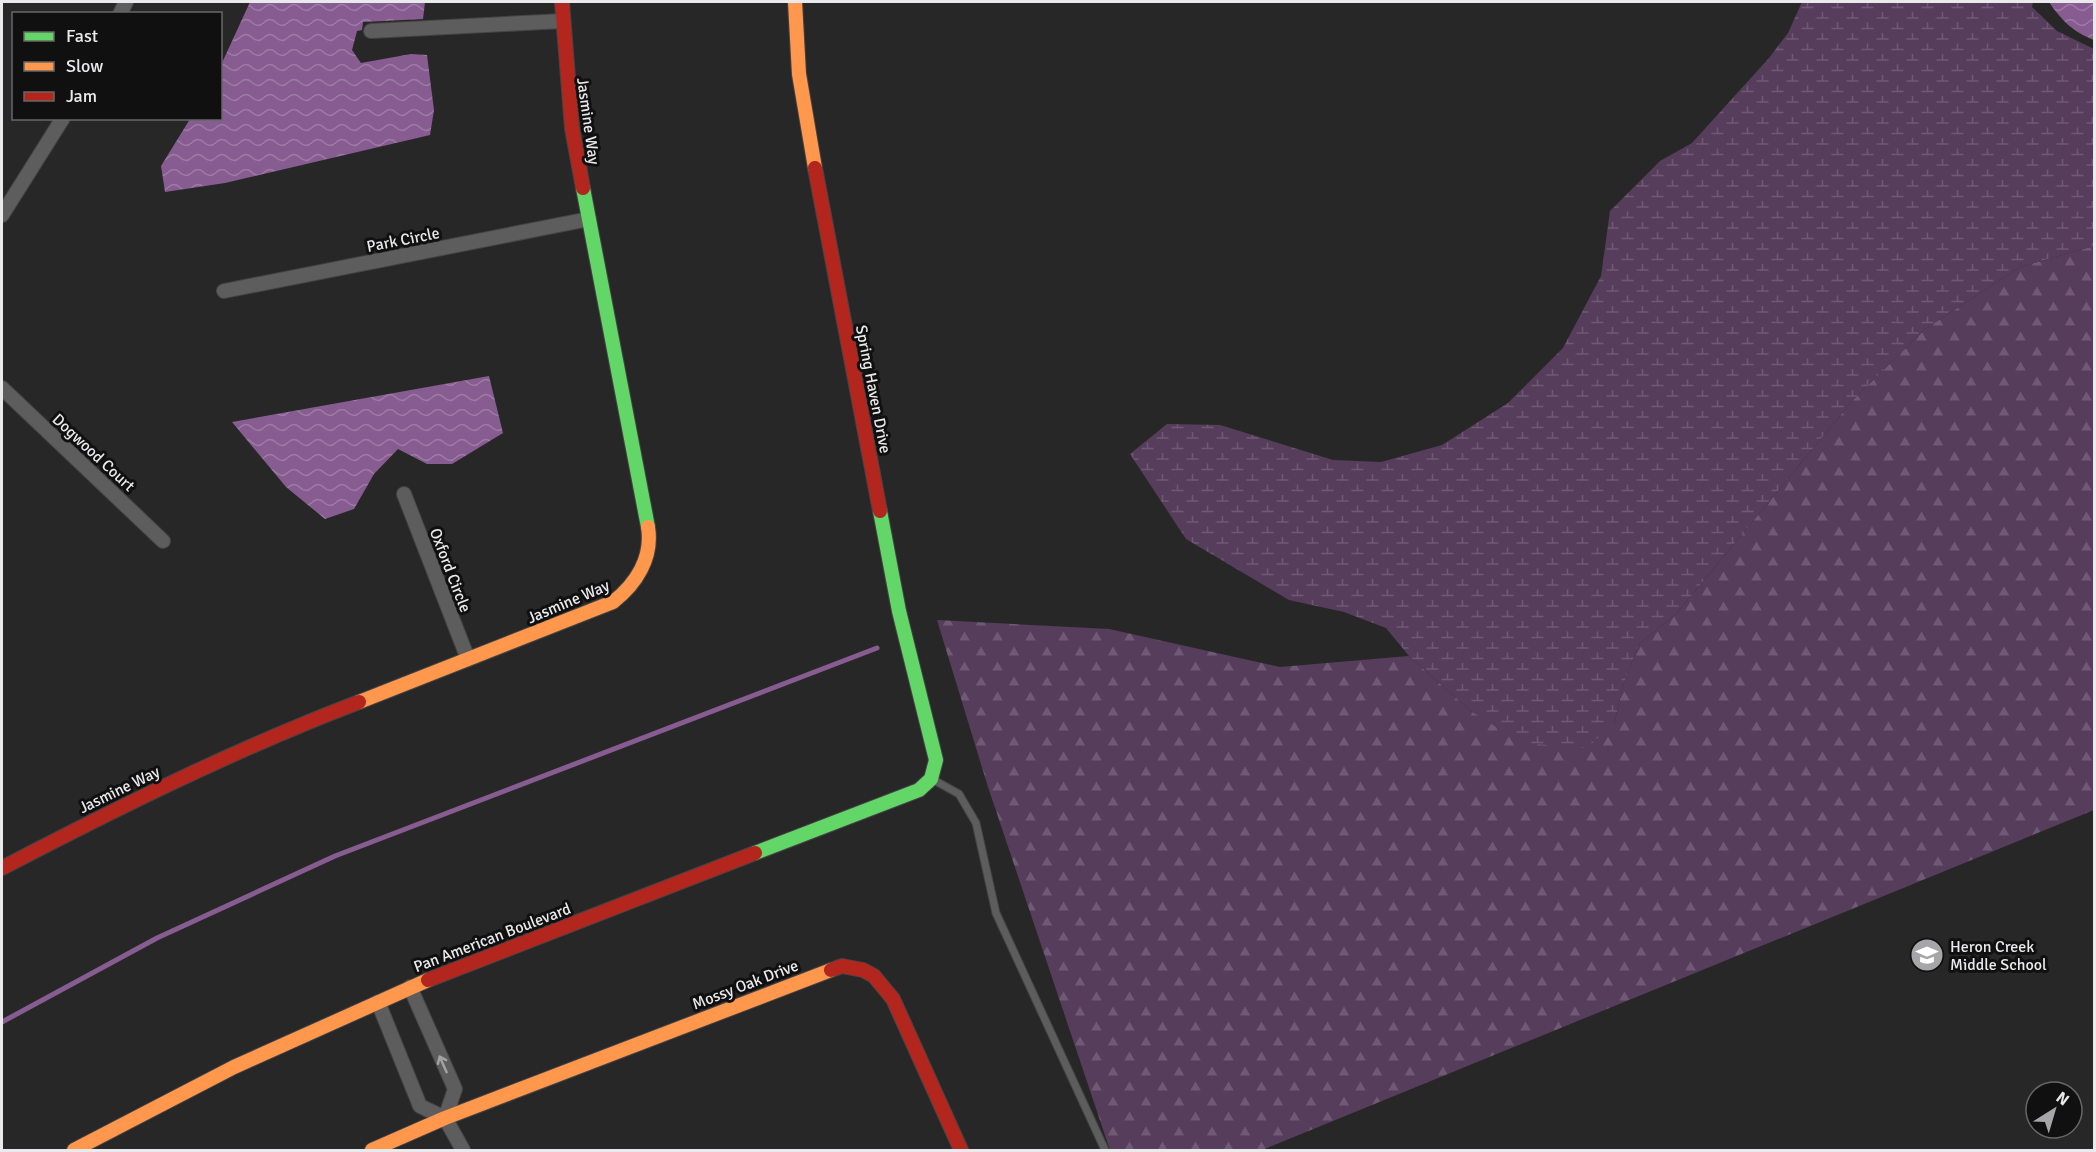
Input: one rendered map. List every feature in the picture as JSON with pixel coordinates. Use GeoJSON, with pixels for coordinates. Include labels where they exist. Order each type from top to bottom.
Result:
{"type":"FeatureCollection","features":[{"type":"Feature","properties":{"kind":"street","name":"Jasmine Way"},"geometry":{"type":"LineString","coordinates":[[2,868],[129,802],[212,764],[299,725],[617,600],[635,583],[646,561],[649,544],[648,525],[572,128],[562,2]]}},
{"type":"Feature","properties":{"kind":"street","name":"Spring Haven Drive"},"geometry":{"type":"LineString","coordinates":[[795,2],[799,74],[806,122],[899,611],[934,749],[935,769],[931,778]]}},
{"type":"Feature","properties":{"kind":"street"},"geometry":{"type":"LineString","coordinates":[[371,31],[562,21]]}},
{"type":"Feature","properties":{"kind":"street"},"geometry":{"type":"LineString","coordinates":[[2,215],[62,120]]}},
{"type":"Feature","properties":{"kind":"street","name":"Park Circle"},"geometry":{"type":"LineString","coordinates":[[224,291],[589,219]]}},
{"type":"Feature","properties":{"kind":"street","name":"Dogwood Court"},"geometry":{"type":"LineString","coordinates":[[2,388],[164,541]]}},
{"type":"Feature","properties":{"kind":"street","name":"Oxford Circle"},"geometry":{"type":"LineString","coordinates":[[404,494],[468,659]]}},
{"type":"Feature","properties":{"kind":"street","name":"Pan American Boulevard"},"geometry":{"type":"LineString","coordinates":[[75,1150],[234,1067],[410,987],[919,790],[931,778]]}},
{"type":"Feature","properties":{"kind":"street","name":"Mossy Oak Drive"},"geometry":{"type":"LineString","coordinates":[[372,1150],[445,1118],[830,968],[852,966],[874,976],[893,999],[961,1150]]}},
{"type":"Feature","properties":{"kind":"street"},"geometry":{"type":"LineString","coordinates":[[410,987],[455,1089],[445,1118]]}},
{"type":"Feature","properties":{"kind":"street"},"geometry":{"type":"LineString","coordinates":[[378,1002],[420,1106],[445,1118],[463,1150]]}},
{"type":"Feature","properties":{"kind":"lane"},"geometry":{"type":"LineString","coordinates":[[931,778],[959,794],[976,823],[996,913],[1105,1150]]}},
{"type":"Feature","properties":{"kind":"green space"},"geometry":{"type":"Polygon","coordinates":[[[1802,2],[2033,2],[2032,7],[2057,31],[2094,49],[2094,246],[2020,267],[1925,329],[1854,399],[1676,614],[1639,644],[1623,686],[1614,724],[1587,748],[1522,743],[1472,712],[1409,656],[1386,628],[1344,612],[1289,600],[1186,539],[1130,454],[1167,424],[1220,425],[1333,460],[1381,462],[1442,445],[1508,403],[1563,348],[1601,276],[1610,211],[1660,161],[1692,143],[1769,58],[1788,33],[1802,2]]]}},
{"type":"Feature","properties":{"kind":"green space"},"geometry":{"type":"Polygon","coordinates":[[[2094,246],[2094,810],[1262,1150],[1110,1150],[988,787],[937,620],[1109,629],[1280,667],[1409,656],[1472,712],[1614,724],[1623,686],[1639,644],[1676,614],[1854,399],[1925,329],[2020,267],[2094,246]]]}},
{"type":"Feature","properties":{"kind":"water"},"geometry":{"type":"Polygon","coordinates":[[[250,2],[425,2],[423,19],[363,22],[362,30],[357,31],[352,50],[361,63],[411,54],[427,55],[434,110],[430,135],[225,183],[165,192],[161,166],[189,120],[222,120],[222,63],[250,2]]]}},
{"type":"Feature","properties":{"kind":"water"},"geometry":{"type":"Polygon","coordinates":[[[2049,2],[2094,2],[2094,40],[2068,25],[2049,2]]]}},
{"type":"Feature","properties":{"kind":"water"},"geometry":{"type":"Polygon","coordinates":[[[489,376],[503,433],[452,464],[427,464],[398,449],[374,474],[354,509],[325,519],[286,487],[232,422],[489,376]]]}},
{"type":"Feature","properties":{"kind":"waterway"},"geometry":{"type":"LineString","coordinates":[[2,1022],[157,938],[335,856],[877,648]]}},
{"type":"Feature","properties":{"kind":"traffic: fast"},"geometry":{"type":"LineString","coordinates":[[583,188],[648,527]]}},
{"type":"Feature","properties":{"kind":"traffic: fast"},"geometry":{"type":"LineString","coordinates":[[755,853],[919,790],[931,779],[936,760],[899,611],[880,511]]}},
{"type":"Feature","properties":{"kind":"traffic: slow"},"geometry":{"type":"LineString","coordinates":[[795,2],[799,74],[815,168]]}},
{"type":"Feature","properties":{"kind":"traffic: slow"},"geometry":{"type":"LineString","coordinates":[[359,702],[613,602],[636,579],[641,569],[648,549],[648,527]]}},
{"type":"Feature","properties":{"kind":"traffic: slow"},"geometry":{"type":"LineString","coordinates":[[372,1150],[445,1118],[831,970]]}},
{"type":"Feature","properties":{"kind":"traffic: slow"},"geometry":{"type":"LineString","coordinates":[[74,1150],[234,1067],[428,980]]}},
{"type":"Feature","properties":{"kind":"traffic: jam"},"geometry":{"type":"LineString","coordinates":[[562,2],[572,128],[583,188]]}},
{"type":"Feature","properties":{"kind":"traffic: jam"},"geometry":{"type":"LineString","coordinates":[[815,168],[880,511]]}},
{"type":"Feature","properties":{"kind":"traffic: jam"},"geometry":{"type":"LineString","coordinates":[[2,868],[178,780],[268,739],[359,702]]}},
{"type":"Feature","properties":{"kind":"traffic: jam"},"geometry":{"type":"LineString","coordinates":[[428,980],[755,853]]}},
{"type":"Feature","properties":{"kind":"traffic: jam"},"geometry":{"type":"LineString","coordinates":[[831,970],[842,966],[863,970],[874,976],[893,999],[961,1150]]}},
{"type":"Feature","properties":{"kind":"place","name":"Heron Creek Middle School"},"geometry":{"type":"Point","coordinates":[1927,955]}}]}
